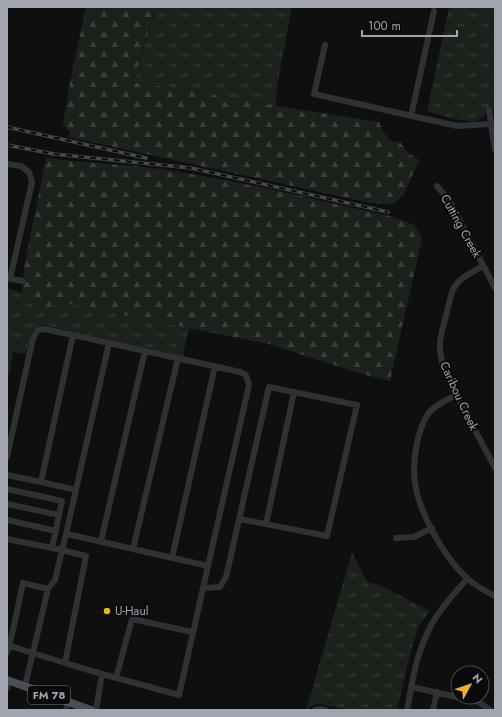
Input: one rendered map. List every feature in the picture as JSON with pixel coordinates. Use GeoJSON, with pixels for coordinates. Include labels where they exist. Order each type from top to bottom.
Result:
{"type":"FeatureCollection","features":[{"type":"Feature","properties":{"kind":"main road","name":"FM 78"},"geometry":{"type":"LineString","coordinates":[[8,683],[25,686],[67,706],[91,710]]}},
{"type":"Feature","properties":{"kind":"street"},"geometry":{"type":"LineString","coordinates":[[411,116],[434,11]]}},
{"type":"Feature","properties":{"kind":"street"},"geometry":{"type":"LineString","coordinates":[[325,45],[314,94],[457,126],[491,124]]}},
{"type":"Feature","properties":{"kind":"street"},"geometry":{"type":"LineString","coordinates":[[489,110],[495,150]]}},
{"type":"Feature","properties":{"kind":"street"},"geometry":{"type":"LineString","coordinates":[[7,164],[22,166],[29,172],[32,182],[8,278],[24,281]]}},
{"type":"Feature","properties":{"kind":"street","name":"Cutting Creek"},"geometry":{"type":"LineString","coordinates":[[437,186],[449,200],[495,288]]}},
{"type":"Feature","properties":{"kind":"street","name":"Caribou Creek"},"geometry":{"type":"LineString","coordinates":[[483,266],[461,278],[455,284],[441,337],[440,348],[442,361],[456,395],[495,468]]}},
{"type":"Feature","properties":{"kind":"street"},"geometry":{"type":"LineString","coordinates":[[7,457],[33,338],[38,330],[44,329],[73,335],[215,366],[240,372],[246,375],[249,385],[179,695],[102,674],[8,645]]}},
{"type":"Feature","properties":{"kind":"street"},"geometry":{"type":"LineString","coordinates":[[41,482],[73,335]]}},
{"type":"Feature","properties":{"kind":"street"},"geometry":{"type":"LineString","coordinates":[[25,686],[48,589],[55,580],[67,534],[109,343]]}},
{"type":"Feature","properties":{"kind":"street"},"geometry":{"type":"LineString","coordinates":[[101,542],[145,351]]}},
{"type":"Feature","properties":{"kind":"street"},"geometry":{"type":"LineString","coordinates":[[133,549],[178,358]]}},
{"type":"Feature","properties":{"kind":"street"},"geometry":{"type":"LineString","coordinates":[[172,558],[215,366]]}},
{"type":"Feature","properties":{"kind":"street"},"geometry":{"type":"LineString","coordinates":[[203,588],[220,587],[226,577],[269,387],[357,405],[327,536],[240,519]]}},
{"type":"Feature","properties":{"kind":"street"},"geometry":{"type":"LineString","coordinates":[[266,524],[294,392]]}},
{"type":"Feature","properties":{"kind":"street"},"geometry":{"type":"LineString","coordinates":[[456,395],[439,404],[429,413],[423,424],[418,440],[414,465],[418,498],[444,552],[467,579],[481,589],[495,596]]}},
{"type":"Feature","properties":{"kind":"street"},"geometry":{"type":"LineString","coordinates":[[7,475],[76,490]]}},
{"type":"Feature","properties":{"kind":"street"},"geometry":{"type":"LineString","coordinates":[[7,489],[62,501],[52,548]]}},
{"type":"Feature","properties":{"kind":"street"},"geometry":{"type":"LineString","coordinates":[[7,504],[59,515]]}},
{"type":"Feature","properties":{"kind":"street"},"geometry":{"type":"LineString","coordinates":[[7,520],[56,531]]}},
{"type":"Feature","properties":{"kind":"street"},"geometry":{"type":"LineString","coordinates":[[396,538],[414,537],[432,528]]}},
{"type":"Feature","properties":{"kind":"street"},"geometry":{"type":"LineString","coordinates":[[67,534],[208,566]]}},
{"type":"Feature","properties":{"kind":"street"},"geometry":{"type":"LineString","coordinates":[[7,539],[86,556],[65,663]]}},
{"type":"Feature","properties":{"kind":"street"},"geometry":{"type":"LineString","coordinates":[[407,710],[421,648],[426,634],[444,606],[467,579]]}},
{"type":"Feature","properties":{"kind":"street"},"geometry":{"type":"LineString","coordinates":[[7,653],[22,583],[48,589]]}},
{"type":"Feature","properties":{"kind":"street"},"geometry":{"type":"LineString","coordinates":[[116,678],[132,619],[192,632]]}},
{"type":"Feature","properties":{"kind":"street"},"geometry":{"type":"LineString","coordinates":[[96,710],[102,674]]}},
{"type":"Feature","properties":{"kind":"street"},"geometry":{"type":"LineString","coordinates":[[412,687],[479,702],[490,710]]}},
{"type":"Feature","properties":{"kind":"street"},"geometry":{"type":"LineString","coordinates":[[433,710],[437,692]]}},
{"type":"Feature","properties":{"kind":"street"},"geometry":{"type":"LineString","coordinates":[[315,710],[326,710]]}},
{"type":"Feature","properties":{"kind":"green space"},"geometry":{"type":"Polygon","coordinates":[[[86,7],[155,7],[138,64],[136,83],[188,90],[379,122],[383,132],[391,141],[400,142],[408,153],[419,160],[403,196],[393,204],[371,203],[68,137],[70,132],[63,124],[70,82],[86,7]]]}},
{"type":"Feature","properties":{"kind":"green space"},"geometry":{"type":"Polygon","coordinates":[[[155,7],[292,7],[277,86],[276,106],[188,90],[136,83],[137,67],[153,20],[155,7]]]}},
{"type":"Feature","properties":{"kind":"green space"},"geometry":{"type":"Polygon","coordinates":[[[449,7],[495,7],[495,109],[476,122],[453,119],[427,111],[449,7]]]}},
{"type":"Feature","properties":{"kind":"green space"},"geometry":{"type":"Polygon","coordinates":[[[46,158],[152,168],[195,174],[390,216],[414,225],[422,238],[390,381],[358,373],[269,344],[64,303],[44,308],[22,293],[24,268],[46,158]]]}},
{"type":"Feature","properties":{"kind":"green space"},"geometry":{"type":"Polygon","coordinates":[[[7,288],[22,293],[44,308],[64,303],[189,328],[181,364],[174,355],[168,353],[44,325],[35,329],[30,336],[26,354],[13,352],[10,372],[7,375],[7,288]]]}},
{"type":"Feature","properties":{"kind":"green space"},"geometry":{"type":"Polygon","coordinates":[[[352,552],[367,582],[380,585],[430,611],[419,625],[412,647],[397,710],[347,710],[316,703],[306,710],[352,552]]]}},
{"type":"Feature","properties":{"kind":"railway"},"geometry":{"type":"LineString","coordinates":[[7,127],[146,158]]}},
{"type":"Feature","properties":{"kind":"railway"},"geometry":{"type":"LineString","coordinates":[[7,145],[54,154],[191,168],[388,212]]}},
{"type":"Feature","properties":{"kind":"place","name":"U-Haul"},"geometry":{"type":"Point","coordinates":[107,611]}}]}
